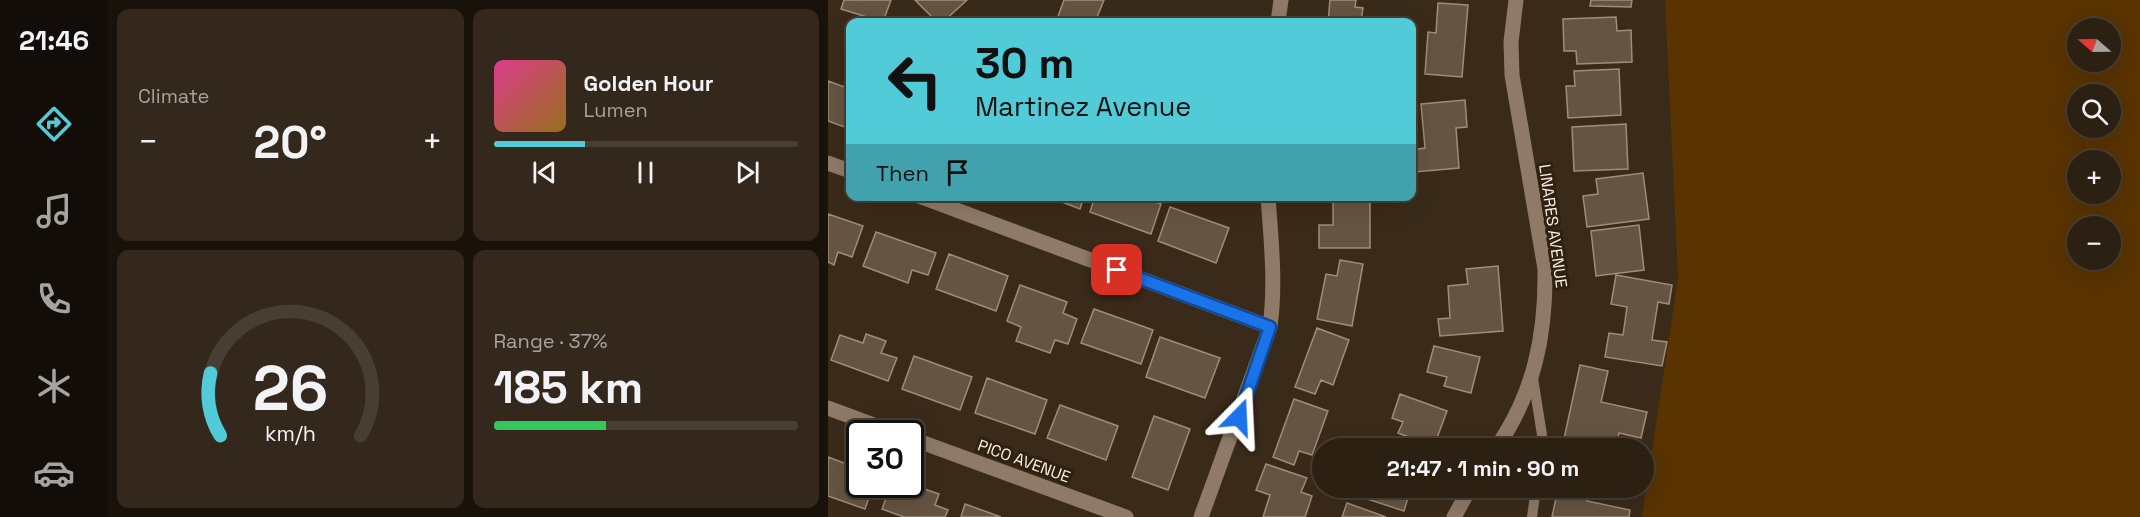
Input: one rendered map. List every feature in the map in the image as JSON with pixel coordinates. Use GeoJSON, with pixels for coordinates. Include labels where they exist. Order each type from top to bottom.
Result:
{"type":"FeatureCollection","features":[{"type":"Feature","properties":{"kind":"street"},"geometry":{"type":"LineString","coordinates":[[1279,18],[1281,0]]}},
{"type":"Feature","properties":{"kind":"street","name":"LINARES AVENUE"},"geometry":{"type":"LineString","coordinates":[[1502,438],[1521,407],[1533,378],[1543,329],[1545,269],[1512,75],[1511,42],[1516,0]]}},
{"type":"Feature","properties":{"kind":"street"},"geometry":{"type":"LineString","coordinates":[[828,163],[846,170]]}},
{"type":"Feature","properties":{"kind":"street"},"geometry":{"type":"LineString","coordinates":[[932,201],[1270,327]]}},
{"type":"Feature","properties":{"kind":"street"},"geometry":{"type":"LineString","coordinates":[[1201,517],[1270,327],[1275,293],[1275,259],[1269,201]]}},
{"type":"Feature","properties":{"kind":"street"},"geometry":{"type":"LineString","coordinates":[[828,408],[860,420]]}},
{"type":"Feature","properties":{"kind":"street","name":"PICO AVENUE"},"geometry":{"type":"LineString","coordinates":[[924,443],[1126,517]]}},
{"type":"Feature","properties":{"kind":"street"},"geometry":{"type":"LineString","coordinates":[[1454,517],[1464,498]]}},
{"type":"Feature","properties":{"kind":"lane"},"geometry":{"type":"LineString","coordinates":[[1533,378],[1542,438]]}},
{"type":"Feature","properties":{"kind":"lane"},"geometry":{"type":"LineString","coordinates":[[1532,517],[1535,498]]}},
{"type":"Feature","properties":{"kind":"shaded area"},"geometry":{"type":"Polygon","coordinates":[[[1665,0],[2140,0],[2140,517],[1642,517],[1645,498],[1654,498],[1654,438],[1678,278],[1665,0]]]}},
{"type":"Feature","properties":{"kind":"building"},"geometry":{"type":"Polygon","coordinates":[[[844,0],[891,0],[884,18],[870,18],[841,9],[844,0]]]}},
{"type":"Feature","properties":{"kind":"building"},"geometry":{"type":"Polygon","coordinates":[[[915,0],[967,0],[947,18],[933,18],[915,0]]]}},
{"type":"Feature","properties":{"kind":"building"},"geometry":{"type":"Polygon","coordinates":[[[1064,0],[1104,0],[1097,18],[1057,18],[1064,0]]]}},
{"type":"Feature","properties":{"kind":"building"},"geometry":{"type":"Polygon","coordinates":[[[1330,0],[1356,0],[1355,7],[1363,8],[1362,18],[1328,18],[1330,0]]]}},
{"type":"Feature","properties":{"kind":"building"},"geometry":{"type":"Polygon","coordinates":[[[1591,0],[1632,0],[1631,7],[1590,6],[1591,0]]]}},
{"type":"Feature","properties":{"kind":"building"},"geometry":{"type":"Polygon","coordinates":[[[1438,3],[1468,5],[1462,77],[1425,74],[1428,32],[1436,33],[1438,3]]]}},
{"type":"Feature","properties":{"kind":"building"},"geometry":{"type":"Polygon","coordinates":[[[1616,17],[1617,31],[1631,30],[1632,62],[1577,64],[1576,51],[1564,51],[1563,19],[1616,17]]]}},
{"type":"Feature","properties":{"kind":"building"},"geometry":{"type":"Polygon","coordinates":[[[1619,69],[1621,115],[1568,118],[1566,86],[1575,86],[1574,71],[1619,69]]]}},
{"type":"Feature","properties":{"kind":"building"},"geometry":{"type":"Polygon","coordinates":[[[828,81],[846,88],[846,128],[828,121],[828,81]]]}},
{"type":"Feature","properties":{"kind":"building"},"geometry":{"type":"Polygon","coordinates":[[[1465,100],[1467,127],[1456,128],[1459,168],[1416,172],[1416,149],[1425,148],[1421,104],[1465,100]]]}},
{"type":"Feature","properties":{"kind":"building"},"geometry":{"type":"Polygon","coordinates":[[[1626,124],[1628,169],[1574,171],[1572,127],[1626,124]]]}},
{"type":"Feature","properties":{"kind":"building"},"geometry":{"type":"Polygon","coordinates":[[[1643,173],[1649,219],[1587,227],[1583,196],[1598,194],[1596,179],[1643,173]]]}},
{"type":"Feature","properties":{"kind":"building"},"geometry":{"type":"Polygon","coordinates":[[[1060,201],[1082,201],[1080,209],[1060,201]]]}},
{"type":"Feature","properties":{"kind":"building"},"geometry":{"type":"Polygon","coordinates":[[[1093,201],[1153,201],[1161,204],[1151,234],[1090,212],[1093,201]]]}},
{"type":"Feature","properties":{"kind":"building"},"geometry":{"type":"Polygon","coordinates":[[[1333,201],[1370,201],[1370,248],[1319,248],[1319,225],[1333,225],[1333,201]]]}},
{"type":"Feature","properties":{"kind":"building"},"geometry":{"type":"Polygon","coordinates":[[[1170,207],[1229,228],[1216,263],[1158,241],[1170,207]]]}},
{"type":"Feature","properties":{"kind":"building"},"geometry":{"type":"Polygon","coordinates":[[[828,214],[863,226],[852,257],[838,252],[834,265],[828,262],[828,214]]]}},
{"type":"Feature","properties":{"kind":"building"},"geometry":{"type":"Polygon","coordinates":[[[1639,225],[1644,270],[1596,276],[1591,231],[1639,225]]]}},
{"type":"Feature","properties":{"kind":"building"},"geometry":{"type":"Polygon","coordinates":[[[876,232],[936,253],[928,275],[912,270],[908,283],[863,266],[876,232]]]}},
{"type":"Feature","properties":{"kind":"building"},"geometry":{"type":"Polygon","coordinates":[[[949,254],[1008,276],[996,311],[936,289],[949,254]]]}},
{"type":"Feature","properties":{"kind":"building"},"geometry":{"type":"Polygon","coordinates":[[[1340,260],[1363,264],[1352,326],[1317,319],[1326,274],[1337,276],[1340,260]]]}},
{"type":"Feature","properties":{"kind":"building"},"geometry":{"type":"Polygon","coordinates":[[[1498,266],[1503,331],[1440,336],[1438,319],[1450,318],[1448,286],[1468,284],[1466,269],[1498,266]]]}},
{"type":"Feature","properties":{"kind":"building"},"geometry":{"type":"Polygon","coordinates":[[[1616,275],[1672,285],[1669,304],[1658,302],[1652,340],[1667,342],[1662,366],[1605,357],[1609,333],[1623,335],[1627,307],[1611,304],[1616,275]]]}},
{"type":"Feature","properties":{"kind":"building"},"geometry":{"type":"Polygon","coordinates":[[[1020,285],[1067,302],[1063,313],[1077,319],[1068,344],[1055,340],[1050,353],[1016,341],[1021,327],[1007,321],[1020,285]]]}},
{"type":"Feature","properties":{"kind":"building"},"geometry":{"type":"Polygon","coordinates":[[[1094,309],[1153,330],[1141,364],[1081,343],[1094,309]]]}},
{"type":"Feature","properties":{"kind":"building"},"geometry":{"type":"Polygon","coordinates":[[[1317,328],[1349,340],[1333,385],[1321,380],[1315,394],[1295,387],[1317,328]]]}},
{"type":"Feature","properties":{"kind":"building"},"geometry":{"type":"Polygon","coordinates":[[[866,334],[886,341],[881,353],[897,358],[888,381],[831,360],[840,335],[863,343],[866,334]]]}},
{"type":"Feature","properties":{"kind":"building"},"geometry":{"type":"Polygon","coordinates":[[[1160,337],[1220,358],[1205,398],[1146,377],[1160,337]]]}},
{"type":"Feature","properties":{"kind":"building"},"geometry":{"type":"Polygon","coordinates":[[[1434,346],[1480,357],[1471,393],[1444,386],[1447,377],[1427,372],[1434,346]]]}},
{"type":"Feature","properties":{"kind":"building"},"geometry":{"type":"Polygon","coordinates":[[[914,356],[972,377],[960,410],[902,389],[914,356]]]}},
{"type":"Feature","properties":{"kind":"building"},"geometry":{"type":"Polygon","coordinates":[[[1580,365],[1608,371],[1601,402],[1647,412],[1641,438],[1619,433],[1618,438],[1564,438],[1580,365]]]}},
{"type":"Feature","properties":{"kind":"building"},"geometry":{"type":"Polygon","coordinates":[[[987,378],[1047,400],[1035,434],[975,413],[987,378]]]}},
{"type":"Feature","properties":{"kind":"building"},"geometry":{"type":"Polygon","coordinates":[[[1400,394],[1447,411],[1437,438],[1412,438],[1398,433],[1403,422],[1392,418],[1400,394]]]}},
{"type":"Feature","properties":{"kind":"building"},"geometry":{"type":"Polygon","coordinates":[[[1294,399],[1328,411],[1318,438],[1312,438],[1312,455],[1299,451],[1294,465],[1273,457],[1294,399]]]}},
{"type":"Feature","properties":{"kind":"building"},"geometry":{"type":"Polygon","coordinates":[[[1060,405],[1118,426],[1106,460],[1047,438],[1060,405]]]}},
{"type":"Feature","properties":{"kind":"building"},"geometry":{"type":"Polygon","coordinates":[[[1154,416],[1190,429],[1168,490],[1132,477],[1154,416]]]}},
{"type":"Feature","properties":{"kind":"building"},"geometry":{"type":"Polygon","coordinates":[[[828,457],[846,464],[846,498],[869,498],[865,509],[828,496],[828,457]]]}},
{"type":"Feature","properties":{"kind":"building"},"geometry":{"type":"Polygon","coordinates":[[[1266,464],[1307,478],[1301,492],[1312,496],[1305,517],[1263,517],[1270,495],[1256,490],[1266,464]]]}},
{"type":"Feature","properties":{"kind":"building"},"geometry":{"type":"Polygon","coordinates":[[[924,489],[939,494],[935,505],[948,510],[945,517],[904,517],[882,509],[886,498],[924,498],[924,489]]]}},
{"type":"Feature","properties":{"kind":"building"},"geometry":{"type":"Polygon","coordinates":[[[1364,498],[1408,498],[1404,511],[1364,498]]]}},
{"type":"Feature","properties":{"kind":"building"},"geometry":{"type":"Polygon","coordinates":[[[1556,498],[1588,498],[1587,501],[1630,510],[1629,517],[1552,517],[1556,498]]]}},
{"type":"Feature","properties":{"kind":"building"},"geometry":{"type":"Polygon","coordinates":[[[1347,503],[1386,517],[1342,517],[1347,503]]]}},
{"type":"Feature","properties":{"kind":"building"},"geometry":{"type":"Polygon","coordinates":[[[965,504],[1001,517],[961,517],[965,504]]]}},
{"type":"Feature","properties":{"kind":"route"},"geometry":{"type":"LineString","coordinates":[[1117,270],[1270,327],[1266,345],[1239,417]]}}]}
